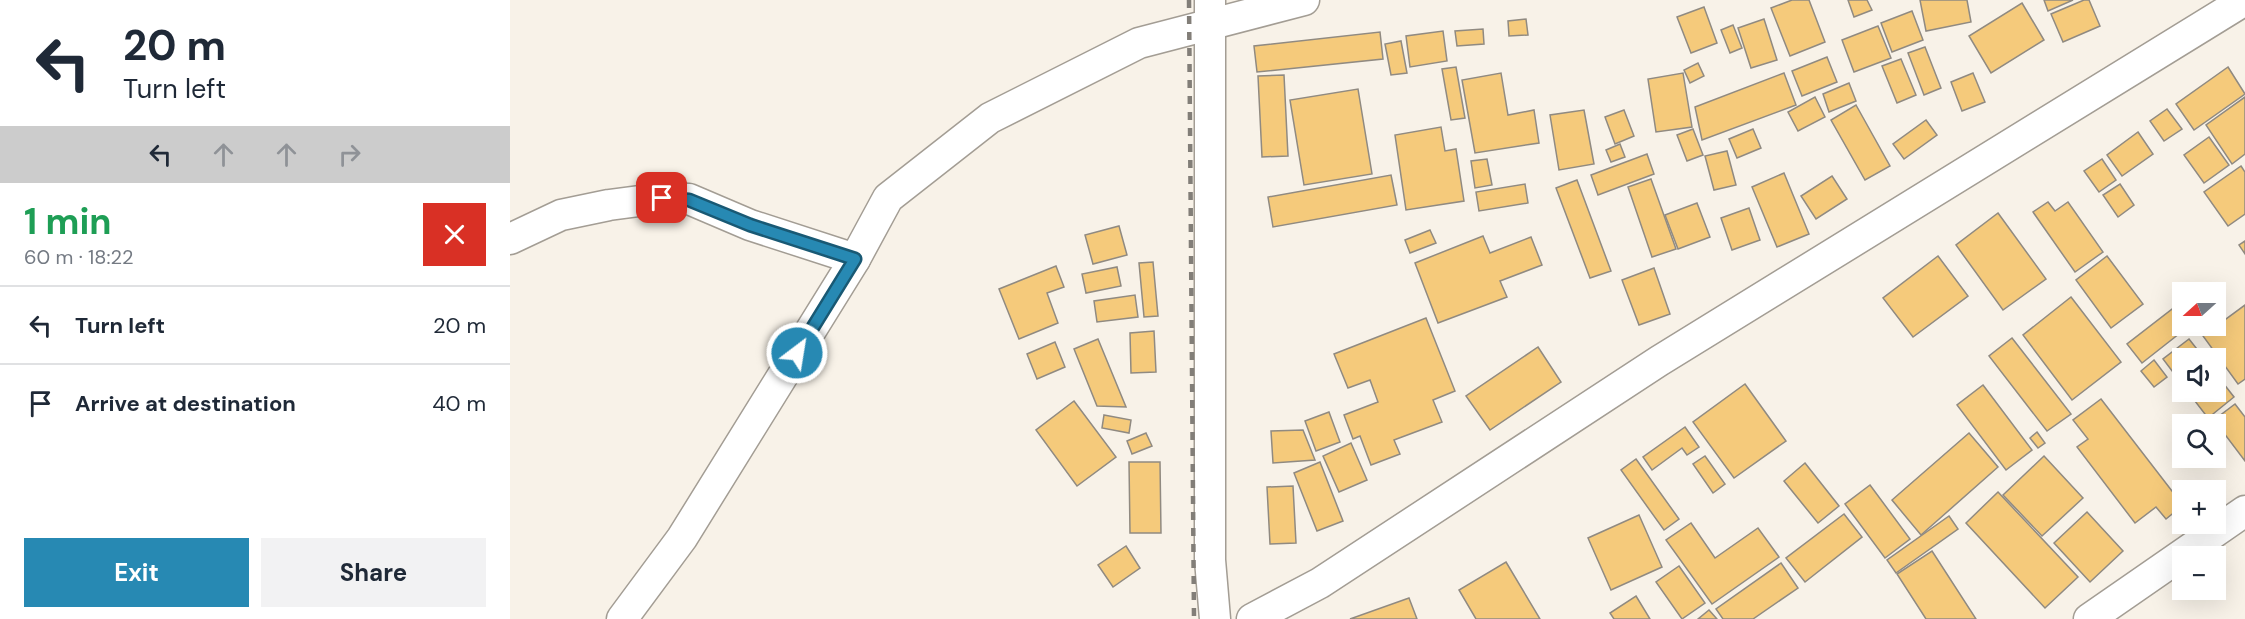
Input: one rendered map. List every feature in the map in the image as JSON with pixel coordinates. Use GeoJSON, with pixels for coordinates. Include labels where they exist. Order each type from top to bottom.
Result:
{"type":"FeatureCollection","features":[{"type":"Feature","properties":{"kind":"street"},"geometry":{"type":"LineString","coordinates":[[622,619],[682,538],[855,259],[888,198],[990,118],[1139,43],[1210,12],[1304,0]]}},
{"type":"Feature","properties":{"kind":"street"},"geometry":{"type":"LineString","coordinates":[[1252,619],[1320,583],[1659,361],[2245,0]]}},
{"type":"Feature","properties":{"kind":"street"},"geometry":{"type":"LineString","coordinates":[[1210,12],[1209,560],[1215,619]]}},
{"type":"Feature","properties":{"kind":"street"},"geometry":{"type":"LineString","coordinates":[[510,239],[561,215],[609,205],[671,198],[689,200],[750,225],[855,259]]}},
{"type":"Feature","properties":{"kind":"street"},"geometry":{"type":"LineString","coordinates":[[2089,619],[2245,511]]}},
{"type":"Feature","properties":{"kind":"building"},"geometry":{"type":"Polygon","coordinates":[[[1792,0],[1809,0],[1825,42],[1790,56],[1771,8],[1792,0]]]}},
{"type":"Feature","properties":{"kind":"building"},"geometry":{"type":"Polygon","coordinates":[[[1848,0],[1867,0],[1872,10],[1854,17],[1848,0]]]}},
{"type":"Feature","properties":{"kind":"building"},"geometry":{"type":"Polygon","coordinates":[[[1920,0],[1967,0],[1971,22],[1926,31],[1920,0]]]}},
{"type":"Feature","properties":{"kind":"building"},"geometry":{"type":"Polygon","coordinates":[[[2044,0],[2073,0],[2048,11],[2044,0]]]}},
{"type":"Feature","properties":{"kind":"building"},"geometry":{"type":"Polygon","coordinates":[[[2089,0],[2100,26],[2063,42],[2051,14],[2089,0]]]}},
{"type":"Feature","properties":{"kind":"building"},"geometry":{"type":"Polygon","coordinates":[[[2022,3],[2044,40],[1991,73],[1969,36],[2022,3]]]}},
{"type":"Feature","properties":{"kind":"building"},"geometry":{"type":"Polygon","coordinates":[[[1704,7],[1717,43],[1691,53],[1677,17],[1704,7]]]}},
{"type":"Feature","properties":{"kind":"building"},"geometry":{"type":"Polygon","coordinates":[[[1912,11],[1923,40],[1892,52],[1881,23],[1912,11]]]}},
{"type":"Feature","properties":{"kind":"building"},"geometry":{"type":"Polygon","coordinates":[[[1526,19],[1528,35],[1509,36],[1508,21],[1526,19]]]}},
{"type":"Feature","properties":{"kind":"building"},"geometry":{"type":"Polygon","coordinates":[[[1764,19],[1777,60],[1751,68],[1738,28],[1764,19]]]}},
{"type":"Feature","properties":{"kind":"building"},"geometry":{"type":"Polygon","coordinates":[[[1733,25],[1742,48],[1730,53],[1721,30],[1733,25]]]}},
{"type":"Feature","properties":{"kind":"building"},"geometry":{"type":"Polygon","coordinates":[[[1878,26],[1891,58],[1854,72],[1842,40],[1878,26]]]}},
{"type":"Feature","properties":{"kind":"building"},"geometry":{"type":"Polygon","coordinates":[[[1483,29],[1484,44],[1457,46],[1455,31],[1483,29]]]}},
{"type":"Feature","properties":{"kind":"building"},"geometry":{"type":"Polygon","coordinates":[[[1443,31],[1447,61],[1410,67],[1406,36],[1443,31]]]}},
{"type":"Feature","properties":{"kind":"building"},"geometry":{"type":"Polygon","coordinates":[[[1380,32],[1383,59],[1257,72],[1254,46],[1380,32]]]}},
{"type":"Feature","properties":{"kind":"building"},"geometry":{"type":"Polygon","coordinates":[[[1401,41],[1407,73],[1391,75],[1385,44],[1401,41]]]}},
{"type":"Feature","properties":{"kind":"building"},"geometry":{"type":"Polygon","coordinates":[[[1925,47],[1941,88],[1924,95],[1908,53],[1925,47]]]}},
{"type":"Feature","properties":{"kind":"building"},"geometry":{"type":"Polygon","coordinates":[[[1827,57],[1837,82],[1802,96],[1792,71],[1827,57]]]}},
{"type":"Feature","properties":{"kind":"building"},"geometry":{"type":"Polygon","coordinates":[[[1901,59],[1916,95],[1897,103],[1882,66],[1901,59]]]}},
{"type":"Feature","properties":{"kind":"building"},"geometry":{"type":"Polygon","coordinates":[[[1698,63],[1704,76],[1690,83],[1684,70],[1698,63]]]}},
{"type":"Feature","properties":{"kind":"building"},"geometry":{"type":"Polygon","coordinates":[[[1456,67],[1465,118],[1451,120],[1442,69],[1456,67]]]}},
{"type":"Feature","properties":{"kind":"building"},"geometry":{"type":"Polygon","coordinates":[[[2228,67],[2245,94],[2194,130],[2176,104],[2228,67]]]}},
{"type":"Feature","properties":{"kind":"building"},"geometry":{"type":"Polygon","coordinates":[[[1501,73],[1508,115],[1534,110],[1539,143],[1475,153],[1462,80],[1501,73]]]}},
{"type":"Feature","properties":{"kind":"building"},"geometry":{"type":"Polygon","coordinates":[[[1683,73],[1692,127],[1656,132],[1648,79],[1683,73]]]}},
{"type":"Feature","properties":{"kind":"building"},"geometry":{"type":"Polygon","coordinates":[[[1784,73],[1796,105],[1702,140],[1695,107],[1784,73]]]}},
{"type":"Feature","properties":{"kind":"building"},"geometry":{"type":"Polygon","coordinates":[[[1973,73],[1985,102],[1962,111],[1951,82],[1973,73]]]}},
{"type":"Feature","properties":{"kind":"building"},"geometry":{"type":"Polygon","coordinates":[[[1284,75],[1288,156],[1262,157],[1258,76],[1284,75]]]}},
{"type":"Feature","properties":{"kind":"building"},"geometry":{"type":"Polygon","coordinates":[[[1849,83],[1856,101],[1829,112],[1823,94],[1849,83]]]}},
{"type":"Feature","properties":{"kind":"building"},"geometry":{"type":"Polygon","coordinates":[[[1358,89],[1372,174],[1304,185],[1290,100],[1358,89]]]}},
{"type":"Feature","properties":{"kind":"building"},"geometry":{"type":"Polygon","coordinates":[[[1815,97],[1825,117],[1798,131],[1788,112],[1815,97]]]}},
{"type":"Feature","properties":{"kind":"building"},"geometry":{"type":"Polygon","coordinates":[[[2245,97],[2245,154],[2232,164],[2206,125],[2245,97]]]}},
{"type":"Feature","properties":{"kind":"building"},"geometry":{"type":"Polygon","coordinates":[[[1856,105],[1890,166],[1865,180],[1831,120],[1856,105]]]}},
{"type":"Feature","properties":{"kind":"building"},"geometry":{"type":"Polygon","coordinates":[[[2167,109],[2182,129],[2164,141],[2150,121],[2167,109]]]}},
{"type":"Feature","properties":{"kind":"building"},"geometry":{"type":"Polygon","coordinates":[[[1584,110],[1594,164],[1559,170],[1550,115],[1584,110]]]}},
{"type":"Feature","properties":{"kind":"building"},"geometry":{"type":"Polygon","coordinates":[[[1624,110],[1634,136],[1615,144],[1605,117],[1624,110]]]}},
{"type":"Feature","properties":{"kind":"building"},"geometry":{"type":"Polygon","coordinates":[[[1926,120],[1937,135],[1904,159],[1893,144],[1926,120]]]}},
{"type":"Feature","properties":{"kind":"building"},"geometry":{"type":"Polygon","coordinates":[[[1441,127],[1445,151],[1456,149],[1464,201],[1406,210],[1395,135],[1441,127]]]}},
{"type":"Feature","properties":{"kind":"building"},"geometry":{"type":"Polygon","coordinates":[[[1693,129],[1703,155],[1687,161],[1677,135],[1693,129]]]}},
{"type":"Feature","properties":{"kind":"building"},"geometry":{"type":"Polygon","coordinates":[[[1753,129],[1761,148],[1737,158],[1729,139],[1753,129]]]}},
{"type":"Feature","properties":{"kind":"building"},"geometry":{"type":"Polygon","coordinates":[[[2138,132],[2153,154],[2122,176],[2107,155],[2138,132]]]}},
{"type":"Feature","properties":{"kind":"building"},"geometry":{"type":"Polygon","coordinates":[[[2209,137],[2229,165],[2204,183],[2184,155],[2209,137]]]}},
{"type":"Feature","properties":{"kind":"building"},"geometry":{"type":"Polygon","coordinates":[[[1620,144],[1625,157],[1611,162],[1606,150],[1620,144]]]}},
{"type":"Feature","properties":{"kind":"building"},"geometry":{"type":"Polygon","coordinates":[[[1727,151],[1736,185],[1714,190],[1705,156],[1727,151]]]}},
{"type":"Feature","properties":{"kind":"building"},"geometry":{"type":"Polygon","coordinates":[[[1647,154],[1654,174],[1598,195],[1591,175],[1647,154]]]}},
{"type":"Feature","properties":{"kind":"building"},"geometry":{"type":"Polygon","coordinates":[[[1487,159],[1492,185],[1475,188],[1471,161],[1487,159]]]}},
{"type":"Feature","properties":{"kind":"building"},"geometry":{"type":"Polygon","coordinates":[[[2102,159],[2116,180],[2099,192],[2084,171],[2102,159]]]}},
{"type":"Feature","properties":{"kind":"building"},"geometry":{"type":"Polygon","coordinates":[[[2241,166],[2245,172],[2245,214],[2228,226],[2204,192],[2241,166]]]}},
{"type":"Feature","properties":{"kind":"building"},"geometry":{"type":"Polygon","coordinates":[[[1784,173],[1809,234],[1777,247],[1752,187],[1784,173]]]}},
{"type":"Feature","properties":{"kind":"building"},"geometry":{"type":"Polygon","coordinates":[[[1391,175],[1397,205],[1273,227],[1268,197],[1391,175]]]}},
{"type":"Feature","properties":{"kind":"building"},"geometry":{"type":"Polygon","coordinates":[[[1832,176],[1847,199],[1816,219],[1801,196],[1832,176]]]}},
{"type":"Feature","properties":{"kind":"building"},"geometry":{"type":"Polygon","coordinates":[[[1651,179],[1676,249],[1652,257],[1628,187],[1651,179]]]}},
{"type":"Feature","properties":{"kind":"building"},"geometry":{"type":"Polygon","coordinates":[[[1577,180],[1611,271],[1590,278],[1556,188],[1577,180]]]}},
{"type":"Feature","properties":{"kind":"building"},"geometry":{"type":"Polygon","coordinates":[[[1525,184],[1528,203],[1479,211],[1476,192],[1525,184]]]}},
{"type":"Feature","properties":{"kind":"building"},"geometry":{"type":"Polygon","coordinates":[[[2120,184],[2134,205],[2118,217],[2103,195],[2120,184]]]}},
{"type":"Feature","properties":{"kind":"building"},"geometry":{"type":"Polygon","coordinates":[[[2048,202],[2055,211],[2068,202],[2103,252],[2075,272],[2033,212],[2048,202]]]}},
{"type":"Feature","properties":{"kind":"building"},"geometry":{"type":"Polygon","coordinates":[[[1697,203],[1710,237],[1678,249],[1665,215],[1697,203]]]}},
{"type":"Feature","properties":{"kind":"building"},"geometry":{"type":"Polygon","coordinates":[[[1749,208],[1760,240],[1732,250],[1721,218],[1749,208]]]}},
{"type":"Feature","properties":{"kind":"building"},"geometry":{"type":"Polygon","coordinates":[[[1998,213],[2046,279],[2003,310],[1956,245],[1998,213]]]}},
{"type":"Feature","properties":{"kind":"building"},"geometry":{"type":"Polygon","coordinates":[[[1119,226],[1127,255],[1093,264],[1085,235],[1119,226]]]}},
{"type":"Feature","properties":{"kind":"building"},"geometry":{"type":"Polygon","coordinates":[[[1430,230],[1436,243],[1410,253],[1405,240],[1430,230]]]}},
{"type":"Feature","properties":{"kind":"building"},"geometry":{"type":"Polygon","coordinates":[[[1483,236],[1490,253],[1531,237],[1542,265],[1500,281],[1507,297],[1438,323],[1415,263],[1483,236]]]}},
{"type":"Feature","properties":{"kind":"building"},"geometry":{"type":"Polygon","coordinates":[[[2245,241],[2245,254],[2239,245],[2245,241]]]}},
{"type":"Feature","properties":{"kind":"building"},"geometry":{"type":"Polygon","coordinates":[[[1938,256],[1968,296],[1913,337],[1883,298],[1938,256]]]}},
{"type":"Feature","properties":{"kind":"building"},"geometry":{"type":"Polygon","coordinates":[[[2107,256],[2143,304],[2111,328],[2076,280],[2107,256]]]}},
{"type":"Feature","properties":{"kind":"building"},"geometry":{"type":"Polygon","coordinates":[[[1153,262],[1158,316],[1144,317],[1139,263],[1153,262]]]}},
{"type":"Feature","properties":{"kind":"building"},"geometry":{"type":"Polygon","coordinates":[[[1056,266],[1064,287],[1047,293],[1058,323],[1019,339],[999,289],[1056,266]]]}},
{"type":"Feature","properties":{"kind":"building"},"geometry":{"type":"Polygon","coordinates":[[[1117,267],[1121,286],[1086,293],[1082,274],[1117,267]]]}},
{"type":"Feature","properties":{"kind":"building"},"geometry":{"type":"Polygon","coordinates":[[[1654,268],[1670,314],[1639,325],[1622,280],[1654,268]]]}},
{"type":"Feature","properties":{"kind":"building"},"geometry":{"type":"Polygon","coordinates":[[[1135,295],[1138,317],[1097,322],[1094,301],[1135,295]]]}},
{"type":"Feature","properties":{"kind":"building"},"geometry":{"type":"Polygon","coordinates":[[[2071,297],[2121,362],[2072,400],[2023,335],[2071,297]]]}},
{"type":"Feature","properties":{"kind":"building"},"geometry":{"type":"Polygon","coordinates":[[[2245,305],[2245,379],[2238,384],[2226,368],[2226,348],[2212,348],[2203,336],[2226,336],[2226,319],[2245,305]]]}},
{"type":"Feature","properties":{"kind":"building"},"geometry":{"type":"Polygon","coordinates":[[[2172,309],[2172,336],[2176,336],[2142,363],[2127,344],[2172,309]]]}},
{"type":"Feature","properties":{"kind":"building"},"geometry":{"type":"Polygon","coordinates":[[[1426,318],[1455,391],[1433,400],[1442,422],[1394,440],[1400,454],[1371,465],[1360,436],[1353,439],[1344,415],[1378,402],[1370,380],[1348,388],[1334,354],[1426,318]]]}},
{"type":"Feature","properties":{"kind":"building"},"geometry":{"type":"Polygon","coordinates":[[[1154,331],[1156,372],[1131,373],[1130,333],[1154,331]]]}},
{"type":"Feature","properties":{"kind":"building"},"geometry":{"type":"Polygon","coordinates":[[[2012,338],[2071,414],[2047,431],[1989,356],[2012,338]]]}},
{"type":"Feature","properties":{"kind":"building"},"geometry":{"type":"Polygon","coordinates":[[[1098,339],[1126,407],[1097,406],[1074,349],[1098,339]]]}},
{"type":"Feature","properties":{"kind":"building"},"geometry":{"type":"Polygon","coordinates":[[[2189,339],[2196,348],[2177,348],[2189,339]]]}},
{"type":"Feature","properties":{"kind":"building"},"geometry":{"type":"Polygon","coordinates":[[[1055,342],[1065,367],[1037,379],[1027,354],[1055,342]]]}},
{"type":"Feature","properties":{"kind":"building"},"geometry":{"type":"Polygon","coordinates":[[[1538,347],[1561,382],[1490,430],[1466,396],[1538,347]]]}},
{"type":"Feature","properties":{"kind":"building"},"geometry":{"type":"Polygon","coordinates":[[[2172,352],[2172,371],[2163,359],[2172,352]]]}},
{"type":"Feature","properties":{"kind":"building"},"geometry":{"type":"Polygon","coordinates":[[[2154,360],[2167,377],[2154,387],[2141,371],[2154,360]]]}},
{"type":"Feature","properties":{"kind":"building"},"geometry":{"type":"Polygon","coordinates":[[[1745,384],[1786,441],[1734,478],[1693,422],[1745,384]]]}},
{"type":"Feature","properties":{"kind":"building"},"geometry":{"type":"Polygon","coordinates":[[[1983,385],[2032,450],[2006,470],[1957,405],[1983,385]]]}},
{"type":"Feature","properties":{"kind":"building"},"geometry":{"type":"Polygon","coordinates":[[[2226,387],[2234,397],[2213,414],[2205,414],[2196,402],[2226,402],[2226,387]]]}},
{"type":"Feature","properties":{"kind":"building"},"geometry":{"type":"Polygon","coordinates":[[[2101,399],[2172,491],[2172,514],[2166,519],[2156,507],[2135,523],[2077,447],[2088,439],[2073,420],[2101,399]]]}},
{"type":"Feature","properties":{"kind":"building"},"geometry":{"type":"Polygon","coordinates":[[[1074,401],[1116,457],[1077,486],[1036,430],[1074,401]]]}},
{"type":"Feature","properties":{"kind":"building"},"geometry":{"type":"Polygon","coordinates":[[[2235,404],[2245,417],[2245,461],[2226,436],[2226,414],[2222,414],[2235,404]]]}},
{"type":"Feature","properties":{"kind":"building"},"geometry":{"type":"Polygon","coordinates":[[[1329,412],[1340,442],[1316,451],[1305,421],[1329,412]]]}},
{"type":"Feature","properties":{"kind":"building"},"geometry":{"type":"Polygon","coordinates":[[[1104,415],[1131,420],[1129,433],[1102,428],[1104,415]]]}},
{"type":"Feature","properties":{"kind":"building"},"geometry":{"type":"Polygon","coordinates":[[[1685,427],[1699,447],[1687,455],[1682,448],[1652,470],[1643,457],[1685,427]]]}},
{"type":"Feature","properties":{"kind":"building"},"geometry":{"type":"Polygon","coordinates":[[[1303,430],[1315,460],[1273,463],[1271,431],[1303,430]]]}},
{"type":"Feature","properties":{"kind":"building"},"geometry":{"type":"Polygon","coordinates":[[[2037,432],[2045,443],[2038,448],[2030,438],[2037,432]]]}},
{"type":"Feature","properties":{"kind":"building"},"geometry":{"type":"Polygon","coordinates":[[[1146,433],[1152,446],[1132,454],[1127,441],[1146,433]]]}},
{"type":"Feature","properties":{"kind":"building"},"geometry":{"type":"Polygon","coordinates":[[[1969,433],[1998,467],[1921,535],[1892,500],[1969,433]]]}},
{"type":"Feature","properties":{"kind":"building"},"geometry":{"type":"Polygon","coordinates":[[[1351,443],[1367,480],[1339,492],[1323,456],[1351,443]]]}},
{"type":"Feature","properties":{"kind":"building"},"geometry":{"type":"Polygon","coordinates":[[[1705,456],[1725,484],[1713,493],[1693,464],[1705,456]]]}},
{"type":"Feature","properties":{"kind":"building"},"geometry":{"type":"Polygon","coordinates":[[[2044,456],[2083,498],[2042,536],[2003,495],[2044,456]]]}},
{"type":"Feature","properties":{"kind":"building"},"geometry":{"type":"Polygon","coordinates":[[[1636,459],[1679,519],[1664,530],[1621,470],[1636,459]]]}},
{"type":"Feature","properties":{"kind":"building"},"geometry":{"type":"Polygon","coordinates":[[[1129,462],[1160,462],[1161,533],[1130,533],[1129,462]]]}},
{"type":"Feature","properties":{"kind":"building"},"geometry":{"type":"Polygon","coordinates":[[[1320,462],[1343,521],[1317,531],[1294,473],[1320,462]]]}},
{"type":"Feature","properties":{"kind":"building"},"geometry":{"type":"Polygon","coordinates":[[[1805,463],[1839,506],[1818,523],[1784,481],[1805,463]]]}},
{"type":"Feature","properties":{"kind":"building"},"geometry":{"type":"Polygon","coordinates":[[[1870,485],[1910,539],[1885,558],[1845,504],[1870,485]]]}},
{"type":"Feature","properties":{"kind":"building"},"geometry":{"type":"Polygon","coordinates":[[[1293,486],[1296,543],[1270,544],[1267,487],[1293,486]]]}},
{"type":"Feature","properties":{"kind":"building"},"geometry":{"type":"Polygon","coordinates":[[[1998,492],[2078,577],[2045,608],[1966,523],[1998,492]]]}},
{"type":"Feature","properties":{"kind":"building"},"geometry":{"type":"Polygon","coordinates":[[[2087,512],[2123,551],[2090,582],[2054,543],[2087,512]]]}},
{"type":"Feature","properties":{"kind":"building"},"geometry":{"type":"Polygon","coordinates":[[[1844,514],[1862,537],[1805,582],[1786,558],[1844,514]]]}},
{"type":"Feature","properties":{"kind":"building"},"geometry":{"type":"Polygon","coordinates":[[[1639,515],[1662,567],[1611,590],[1588,538],[1639,515]]]}},
{"type":"Feature","properties":{"kind":"building"},"geometry":{"type":"Polygon","coordinates":[[[1949,516],[1958,529],[1896,573],[1887,560],[1949,516]]]}},
{"type":"Feature","properties":{"kind":"building"},"geometry":{"type":"Polygon","coordinates":[[[1691,523],[1715,558],[1758,528],[1779,557],[1712,604],[1666,540],[1691,523]]]}},
{"type":"Feature","properties":{"kind":"building"},"geometry":{"type":"Polygon","coordinates":[[[1126,546],[1140,568],[1113,587],[1098,565],[1126,546]]]}},
{"type":"Feature","properties":{"kind":"building"},"geometry":{"type":"Polygon","coordinates":[[[1932,551],[1976,619],[1926,619],[1897,574],[1932,551]]]}},
{"type":"Feature","properties":{"kind":"building"},"geometry":{"type":"Polygon","coordinates":[[[1506,562],[1540,619],[1476,619],[1459,590],[1506,562]]]}},
{"type":"Feature","properties":{"kind":"building"},"geometry":{"type":"Polygon","coordinates":[[[1781,563],[1798,588],[1753,619],[1723,619],[1716,609],[1781,563]]]}},
{"type":"Feature","properties":{"kind":"building"},"geometry":{"type":"Polygon","coordinates":[[[1679,566],[1705,603],[1682,619],[1656,582],[1679,566]]]}},
{"type":"Feature","properties":{"kind":"building"},"geometry":{"type":"Polygon","coordinates":[[[1636,596],[1650,619],[1614,619],[1610,613],[1636,596]]]}},
{"type":"Feature","properties":{"kind":"building"},"geometry":{"type":"Polygon","coordinates":[[[1409,598],[1417,619],[1350,619],[1409,598]]]}},
{"type":"Feature","properties":{"kind":"building"},"geometry":{"type":"Polygon","coordinates":[[[1709,610],[1717,619],[1698,619],[1709,610]]]}},
{"type":"Feature","properties":{"kind":"railway"},"geometry":{"type":"LineString","coordinates":[[1189,0],[1194,619]]}},
{"type":"Feature","properties":{"kind":"route"},"geometry":{"type":"LineString","coordinates":[[662,198],[689,200],[750,225],[855,259],[797,353]]}}]}
